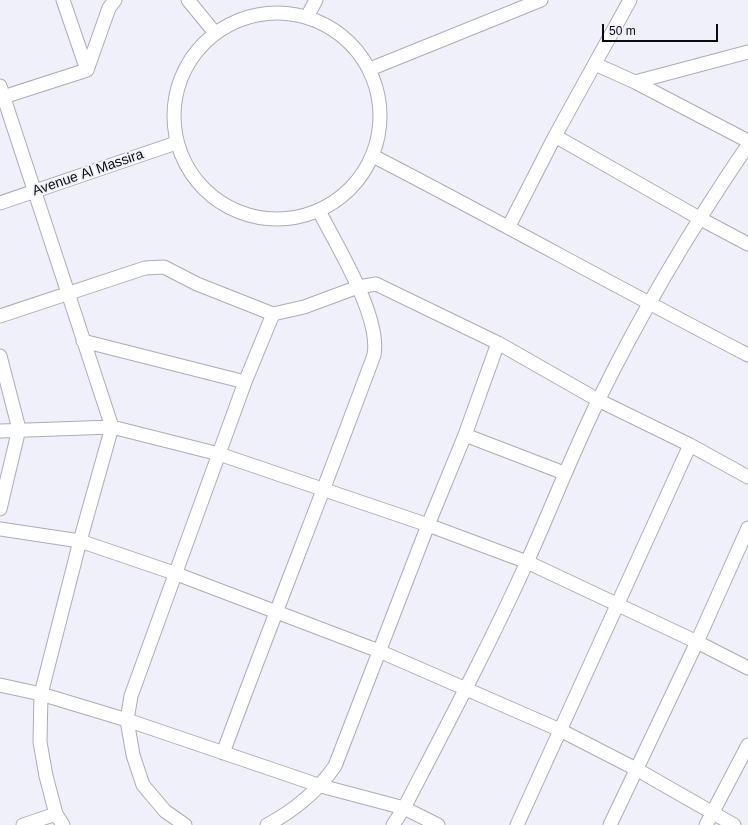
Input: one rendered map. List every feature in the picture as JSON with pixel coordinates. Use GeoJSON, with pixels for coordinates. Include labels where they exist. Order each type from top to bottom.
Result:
{"type":"FeatureCollection","features":[{"type":"Feature","properties":{"kind":"street"},"geometry":{"type":"LineString","coordinates":[[63,0],[87,70]]}},
{"type":"Feature","properties":{"kind":"street"},"geometry":{"type":"LineString","coordinates":[[87,70],[109,8],[115,0]]}},
{"type":"Feature","properties":{"kind":"street"},"geometry":{"type":"LineString","coordinates":[[188,0],[215,33]]}},
{"type":"Feature","properties":{"kind":"street"},"geometry":{"type":"LineString","coordinates":[[307,17],[316,0]]}},
{"type":"Feature","properties":{"kind":"street"},"geometry":{"type":"LineString","coordinates":[[370,69],[541,0]]}},
{"type":"Feature","properties":{"kind":"street"},"geometry":{"type":"LineString","coordinates":[[509,226],[555,136],[630,0]]}},
{"type":"Feature","properties":{"kind":"street"},"geometry":{"type":"LineString","coordinates":[[275,12],[307,17],[332,28],[354,46],[370,69],[379,97],[380,127],[373,156],[356,183],[342,198],[319,211],[284,220],[249,217],[216,202],[191,176],[176,143],[172,113],[178,82],[193,55],[215,33],[243,18],[275,12]]}},
{"type":"Feature","properties":{"kind":"street"},"geometry":{"type":"LineString","coordinates":[[635,82],[748,52]]}},
{"type":"Feature","properties":{"kind":"street"},"geometry":{"type":"LineString","coordinates":[[595,64],[635,82],[748,141]]}},
{"type":"Feature","properties":{"kind":"street"},"geometry":{"type":"LineString","coordinates":[[63,825],[56,814],[46,776],[40,742],[41,694],[80,541],[112,427],[83,341],[36,191],[1,94],[87,70]]}},
{"type":"Feature","properties":{"kind":"street"},"geometry":{"type":"LineString","coordinates":[[555,136],[698,218],[748,244]]}},
{"type":"Feature","properties":{"kind":"street","name":"Avenue Al Massira"},"geometry":{"type":"LineString","coordinates":[[0,203],[176,143]]}},
{"type":"Feature","properties":{"kind":"street"},"geometry":{"type":"LineString","coordinates":[[393,825],[404,808],[466,688],[527,562],[564,473],[598,400],[649,304],[698,218],[748,145]]}},
{"type":"Feature","properties":{"kind":"street"},"geometry":{"type":"LineString","coordinates":[[373,156],[509,226],[649,304],[748,355]]}},
{"type":"Feature","properties":{"kind":"street"},"geometry":{"type":"LineString","coordinates":[[223,753],[275,613],[324,490],[374,355],[376,344],[375,333],[358,287],[319,211]]}},
{"type":"Feature","properties":{"kind":"street"},"geometry":{"type":"LineString","coordinates":[[0,316],[146,268],[164,267],[197,284],[273,314],[304,307],[358,287],[376,284],[385,287],[498,343],[598,400],[690,445],[748,477]]}},
{"type":"Feature","properties":{"kind":"street"},"geometry":{"type":"LineString","coordinates":[[185,825],[165,811],[143,785],[133,755],[127,720],[131,696],[174,574],[245,382],[273,314]]}},
{"type":"Feature","properties":{"kind":"street"},"geometry":{"type":"LineString","coordinates":[[83,341],[245,382]]}},
{"type":"Feature","properties":{"kind":"street"},"geometry":{"type":"LineString","coordinates":[[267,825],[284,816],[321,786],[335,766],[345,744],[428,525],[465,435],[498,343]]}},
{"type":"Feature","properties":{"kind":"street"},"geometry":{"type":"LineString","coordinates":[[0,356],[19,429],[0,509]]}},
{"type":"Feature","properties":{"kind":"street"},"geometry":{"type":"LineString","coordinates":[[0,431],[19,429],[112,427],[219,454],[428,525],[527,562],[618,604],[748,668]]}},
{"type":"Feature","properties":{"kind":"street"},"geometry":{"type":"LineString","coordinates":[[465,435],[564,473]]}},
{"type":"Feature","properties":{"kind":"street"},"geometry":{"type":"LineString","coordinates":[[517,825],[690,445]]}},
{"type":"Feature","properties":{"kind":"street"},"geometry":{"type":"LineString","coordinates":[[610,825],[697,642],[748,528]]}},
{"type":"Feature","properties":{"kind":"street"},"geometry":{"type":"LineString","coordinates":[[0,529],[80,541],[174,574],[379,651],[560,730],[636,769],[734,825]]}},
{"type":"Feature","properties":{"kind":"street"},"geometry":{"type":"LineString","coordinates":[[0,685],[41,694],[127,720],[321,786],[404,808],[438,825]]}},
{"type":"Feature","properties":{"kind":"street"},"geometry":{"type":"LineString","coordinates":[[706,825],[748,745]]}},
{"type":"Feature","properties":{"kind":"street"},"geometry":{"type":"LineString","coordinates":[[23,825],[56,814]]}}]}
